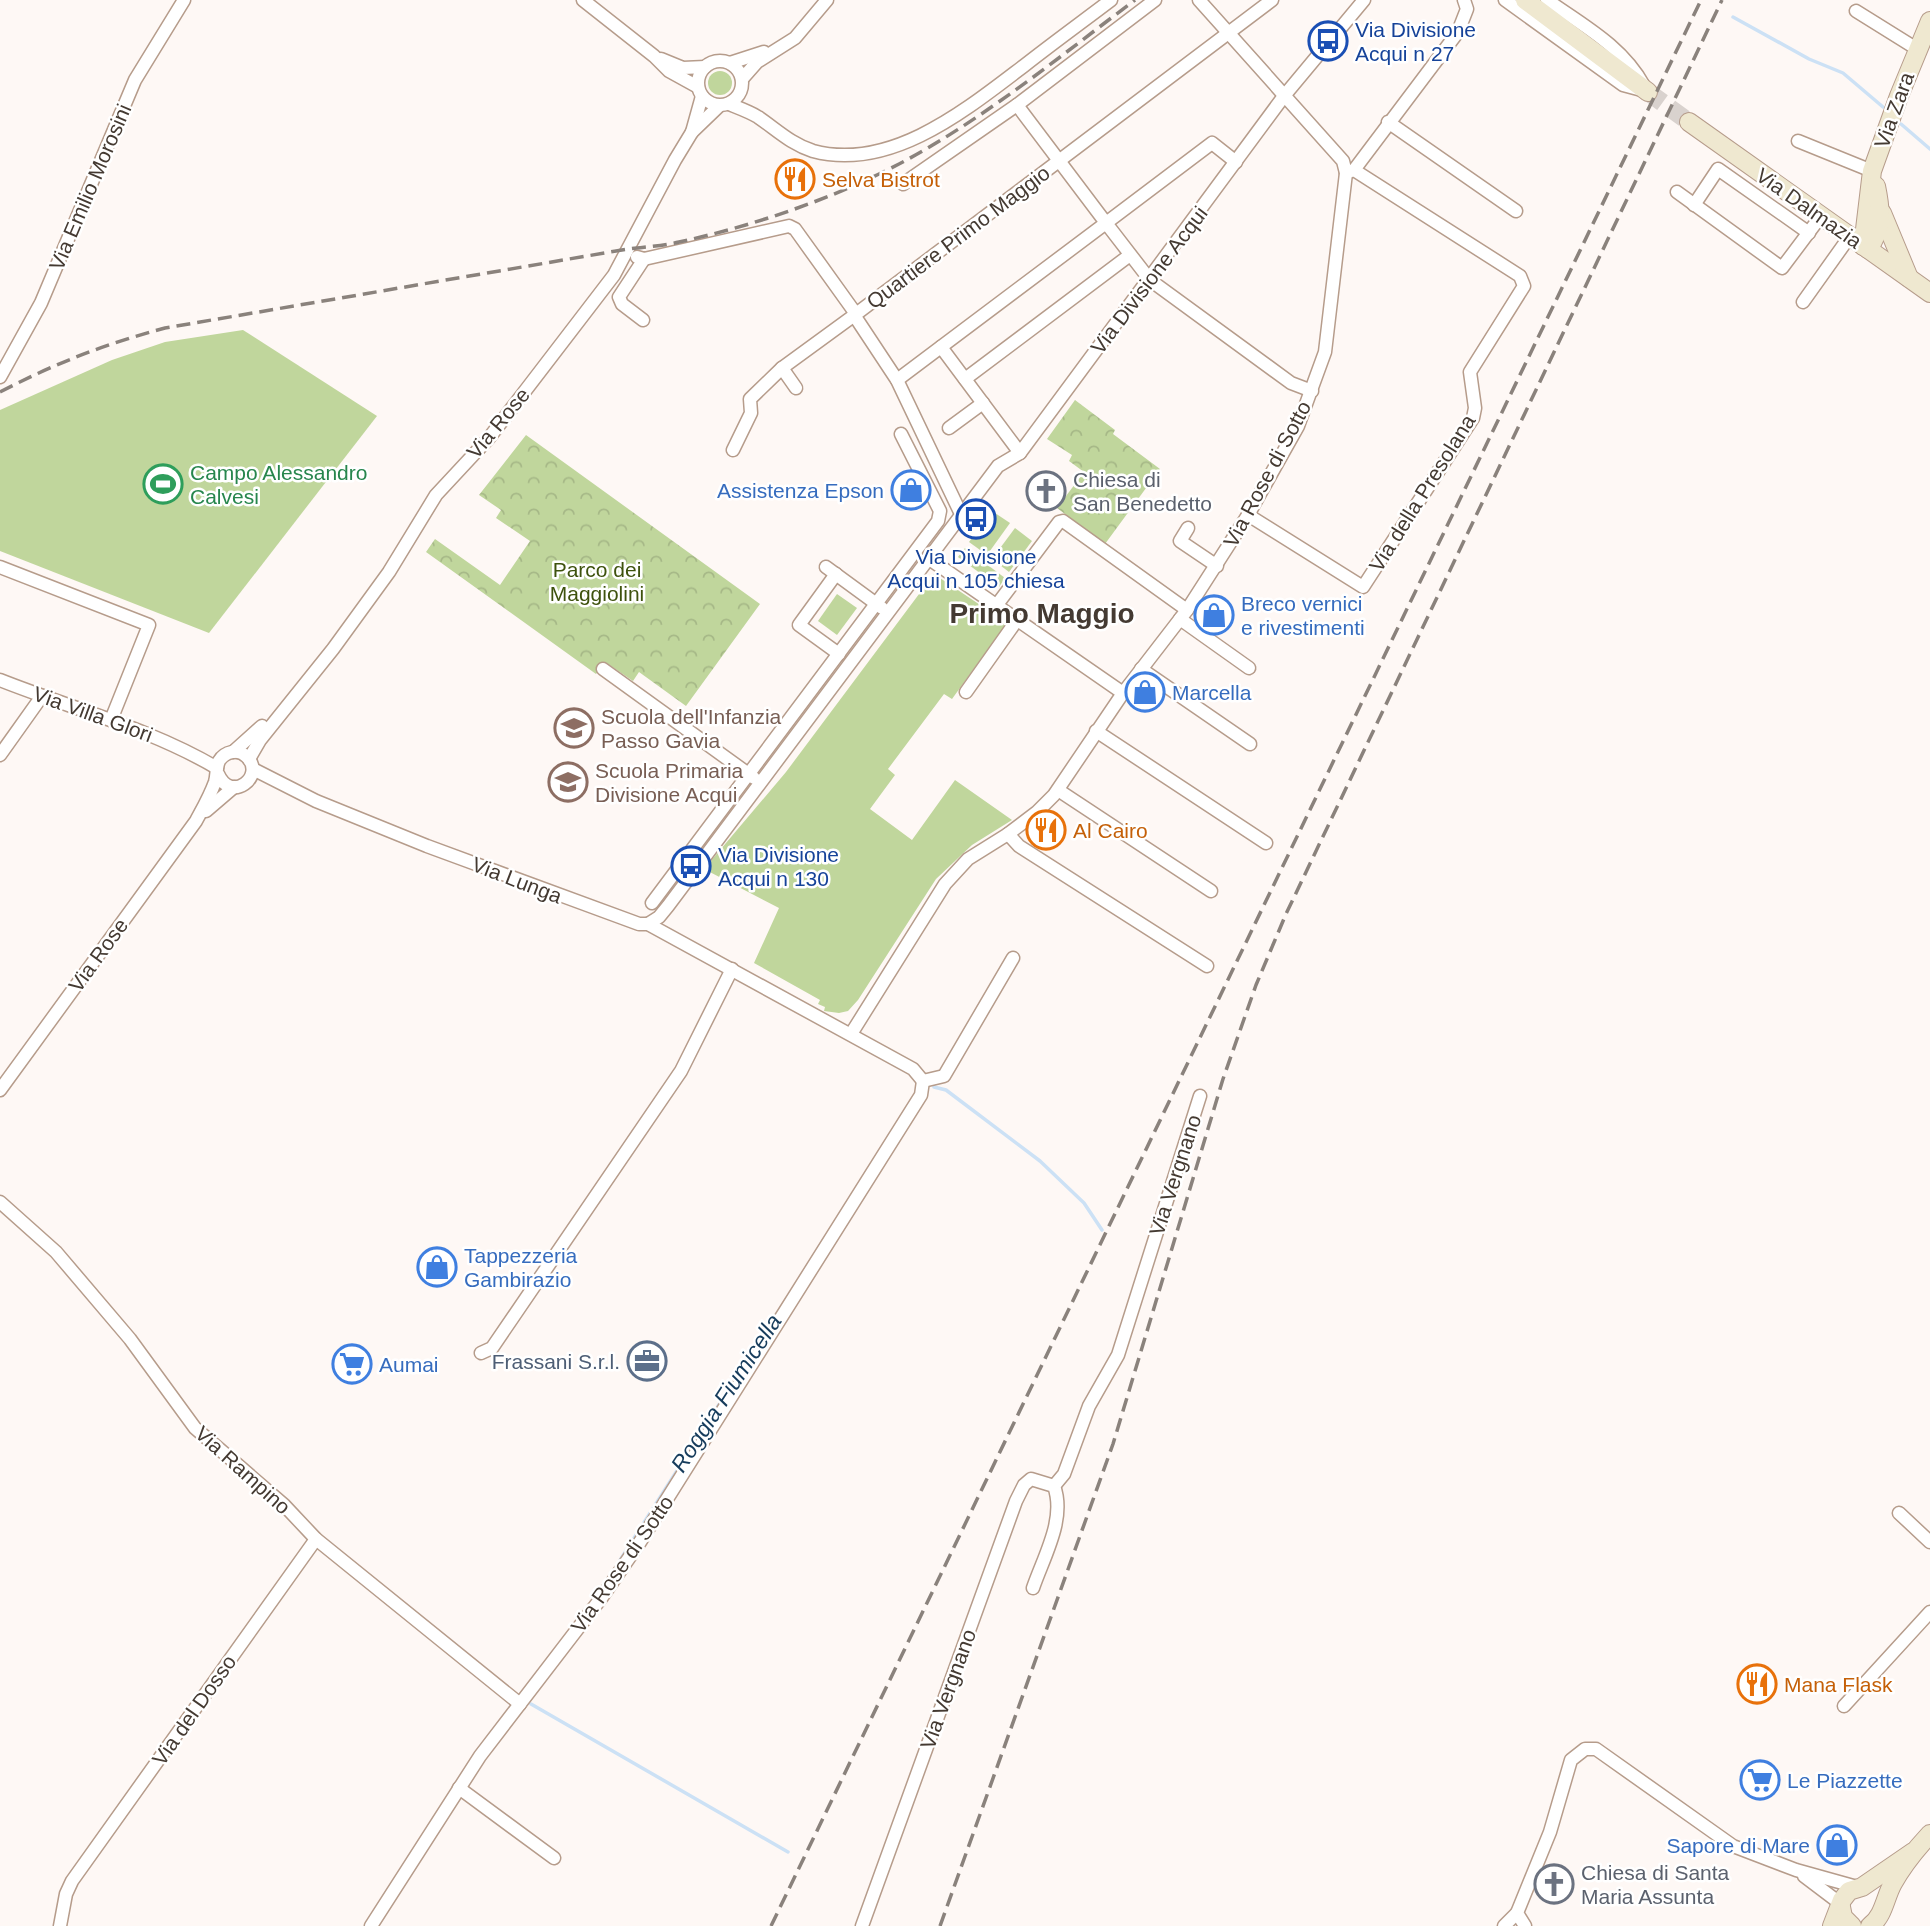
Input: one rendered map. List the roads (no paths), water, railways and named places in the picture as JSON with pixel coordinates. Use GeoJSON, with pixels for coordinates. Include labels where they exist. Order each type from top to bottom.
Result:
{"type":"FeatureCollection","features":[{"type":"Feature","properties":{"kind":"main road"},"geometry":{"type":"LineString","coordinates":[[1525,0],[1648,92]]}},
{"type":"Feature","properties":{"kind":"main road","name":"Via Zara"},"geometry":{"type":"LineString","coordinates":[[1855,240],[1872,171],[1930,21]]}},
{"type":"Feature","properties":{"kind":"main road","name":"Via Dalmazia"},"geometry":{"type":"LineString","coordinates":[[1689,122],[1930,293]]}},
{"type":"Feature","properties":{"kind":"main road","name":"Via Zara"},"geometry":{"type":"LineString","coordinates":[[1872,171],[1880,210],[1909,278]]}},
{"type":"Feature","properties":{"kind":"main road","name":"Via Zara"},"geometry":{"type":"LineString","coordinates":[[1855,240],[1853,223],[1869,191]]}},
{"type":"Feature","properties":{"kind":"main road","name":"Via Zara"},"geometry":{"type":"LineString","coordinates":[[1855,240],[1878,234],[1880,210]]}},
{"type":"Feature","properties":{"kind":"main road"},"geometry":{"type":"LineString","coordinates":[[1870,1926],[1885,1914],[1892,1884],[1913,1852],[1930,1834]]}},
{"type":"Feature","properties":{"kind":"main road"},"geometry":{"type":"LineString","coordinates":[[1832,1926],[1846,1894],[1913,1852]]}},
{"type":"Feature","properties":{"kind":"main road"},"geometry":{"type":"LineString","coordinates":[[1860,1887],[1875,1892],[1885,1914]]}},
{"type":"Feature","properties":{"kind":"main road"},"geometry":{"type":"LineString","coordinates":[[1841,1905],[1843,1917],[1852,1926]]}},
{"type":"Feature","properties":{"kind":"street","name":"Via Emilio Morosini"},"geometry":{"type":"LineString","coordinates":[[0,377],[41,303],[135,80],[184,0]]}},
{"type":"Feature","properties":{"kind":"street"},"geometry":{"type":"LineString","coordinates":[[583,0],[669,71],[700,92],[709,103],[757,116],[786,139],[814,151],[835,154],[860,153],[907,141],[979,100],[1111,0]]}},
{"type":"Feature","properties":{"kind":"street"},"geometry":{"type":"LineString","coordinates":[[724,105],[740,94],[742,83],[757,62],[804,29],[827,0]]}},
{"type":"Feature","properties":{"kind":"street"},"geometry":{"type":"LineString","coordinates":[[903,184],[1017,105],[1155,0]]}},
{"type":"Feature","properties":{"kind":"street"},"geometry":{"type":"LineString","coordinates":[[1199,0],[1350,171]]}},
{"type":"Feature","properties":{"kind":"street","name":"Quartiere Primo Maggio"},"geometry":{"type":"LineString","coordinates":[[733,450],[751,413],[750,399],[782,368],[1272,0]]}},
{"type":"Feature","properties":{"kind":"street","name":"Via Divisione Acqui"},"geometry":{"type":"LineString","coordinates":[[652,903],[877,604],[961,514],[998,466],[1020,453],[1284,96],[1364,0]]}},
{"type":"Feature","properties":{"kind":"street","name":"Via Rose di Sotto"},"geometry":{"type":"LineString","coordinates":[[851,1034],[945,884],[968,859],[1009,834],[1037,812],[1058,790],[1096,731],[1184,614],[1248,515],[1298,426],[1325,352],[1350,171],[1458,32],[1467,9],[1464,0]]}},
{"type":"Feature","properties":{"kind":"street"},"geometry":{"type":"LineString","coordinates":[[1505,0],[1623,85],[1648,92]]}},
{"type":"Feature","properties":{"kind":"street"},"geometry":{"type":"LineString","coordinates":[[1548,0],[1616,50],[1633,67],[1648,92]]}},
{"type":"Feature","properties":{"kind":"street","name":"Via Zara"},"geometry":{"type":"LineString","coordinates":[[1856,11],[1917,49]]}},
{"type":"Feature","properties":{"kind":"street"},"geometry":{"type":"LineString","coordinates":[[730,63],[787,43]]}},
{"type":"Feature","properties":{"kind":"street"},"geometry":{"type":"LineString","coordinates":[[654,56],[683,68],[705,67],[716,61],[730,63],[736,67],[757,116]]}},
{"type":"Feature","properties":{"kind":"street"},"geometry":{"type":"LineString","coordinates":[[700,92],[698,80],[705,67]]}},
{"type":"Feature","properties":{"kind":"street","name":"Via Rose"},"geometry":{"type":"LineString","coordinates":[[251,764],[255,746],[333,649],[390,572],[436,495],[489,438],[614,275],[650,204],[692,132],[700,92]]}},
{"type":"Feature","properties":{"kind":"street","name":"Via Rose"},"geometry":{"type":"LineString","coordinates":[[692,132],[724,105]]}},
{"type":"Feature","properties":{"kind":"street","name":"Quartiere Primo Maggio"},"geometry":{"type":"LineString","coordinates":[[1017,105],[1150,280],[1291,383],[1312,391]]}},
{"type":"Feature","properties":{"kind":"street"},"geometry":{"type":"LineString","coordinates":[[1388,122],[1517,212]]}},
{"type":"Feature","properties":{"kind":"street","name":"Via Zara"},"geometry":{"type":"LineString","coordinates":[[1798,141],[1872,171]]}},
{"type":"Feature","properties":{"kind":"street"},"geometry":{"type":"LineString","coordinates":[[897,380],[1212,143],[1237,162]]}},
{"type":"Feature","properties":{"kind":"street"},"geometry":{"type":"LineString","coordinates":[[1694,205],[1718,169],[1809,233]]}},
{"type":"Feature","properties":{"kind":"street","name":"Via della Presolana"},"geometry":{"type":"LineString","coordinates":[[1248,515],[1363,587],[1473,418],[1475,408],[1470,373],[1524,286],[1520,276],[1350,171]]}},
{"type":"Feature","properties":{"kind":"street"},"geometry":{"type":"LineString","coordinates":[[1677,192],[1782,268],[1821,216]]}},
{"type":"Feature","properties":{"kind":"street","name":"Quartiere Primo Maggio"},"geometry":{"type":"LineString","coordinates":[[643,320],[620,302],[619,297],[640,258],[784,226],[795,229],[856,314],[856,318],[897,380],[961,514]]}},
{"type":"Feature","properties":{"kind":"street"},"geometry":{"type":"LineString","coordinates":[[1803,302],[1855,240]]}},
{"type":"Feature","properties":{"kind":"street"},"geometry":{"type":"LineString","coordinates":[[965,379],[1130,255]]}},
{"type":"Feature","properties":{"kind":"street"},"geometry":{"type":"LineString","coordinates":[[941,347],[1020,453]]}},
{"type":"Feature","properties":{"kind":"street"},"geometry":{"type":"LineString","coordinates":[[782,368],[796,388]]}},
{"type":"Feature","properties":{"kind":"street"},"geometry":{"type":"LineString","coordinates":[[949,429],[984,403]]}},
{"type":"Feature","properties":{"kind":"street","name":"Via Divisione Acqui"},"geometry":{"type":"LineString","coordinates":[[648,924],[659,917],[887,612],[926,553],[941,516],[901,434]]}},
{"type":"Feature","properties":{"kind":"street"},"geometry":{"type":"LineString","coordinates":[[916,463],[933,453]]}},
{"type":"Feature","properties":{"kind":"street"},"geometry":{"type":"LineString","coordinates":[[996,606],[1059,522],[1063,521],[1249,668]]}},
{"type":"Feature","properties":{"kind":"street","name":"Via Rose di Sotto"},"geometry":{"type":"LineString","coordinates":[[1188,528],[1180,541],[1217,566]]}},
{"type":"Feature","properties":{"kind":"street"},"geometry":{"type":"LineString","coordinates":[[926,553],[996,606],[1123,694]]}},
{"type":"Feature","properties":{"kind":"street"},"geometry":{"type":"LineString","coordinates":[[0,567],[149,625],[111,720]]}},
{"type":"Feature","properties":{"kind":"street"},"geometry":{"type":"LineString","coordinates":[[839,654],[799,625],[831,571],[887,612]]}},
{"type":"Feature","properties":{"kind":"street"},"geometry":{"type":"LineString","coordinates":[[966,692],[1017,620]]}},
{"type":"Feature","properties":{"kind":"street"},"geometry":{"type":"LineString","coordinates":[[603,668],[760,782]]}},
{"type":"Feature","properties":{"kind":"street"},"geometry":{"type":"LineString","coordinates":[[1141,669],[1250,744]]}},
{"type":"Feature","properties":{"kind":"street","name":"Via Villa Glori"},"geometry":{"type":"LineString","coordinates":[[0,680],[187,750],[217,771]]}},
{"type":"Feature","properties":{"kind":"street"},"geometry":{"type":"LineString","coordinates":[[0,755],[42,696]]}},
{"type":"Feature","properties":{"kind":"street","name":"Via Rose"},"geometry":{"type":"LineString","coordinates":[[230,753],[288,703]]}},
{"type":"Feature","properties":{"kind":"street"},"geometry":{"type":"LineString","coordinates":[[1096,731],[1266,843]]}},
{"type":"Feature","properties":{"kind":"street","name":"Via Villa Glori"},"geometry":{"type":"LineString","coordinates":[[187,750],[230,753]]}},
{"type":"Feature","properties":{"kind":"street"},"geometry":{"type":"LineString","coordinates":[[239,752],[251,764],[249,780],[237,787],[224,783],[217,771],[222,757],[230,753],[239,752]]}},
{"type":"Feature","properties":{"kind":"street","name":"Via Lunga"},"geometry":{"type":"LineString","coordinates":[[251,764],[299,794]]}},
{"type":"Feature","properties":{"kind":"street","name":"Via Rose"},"geometry":{"type":"LineString","coordinates":[[0,1090],[196,821],[211,793],[217,771]]}},
{"type":"Feature","properties":{"kind":"street","name":"Via Lunga"},"geometry":{"type":"LineString","coordinates":[[237,787],[269,786],[299,794],[427,846],[585,905],[639,924],[648,924],[913,1069],[923,1081]]}},
{"type":"Feature","properties":{"kind":"street","name":"Via Rose"},"geometry":{"type":"LineString","coordinates":[[196,821],[218,799],[237,787]]}},
{"type":"Feature","properties":{"kind":"street"},"geometry":{"type":"LineString","coordinates":[[1058,790],[1211,891]]}},
{"type":"Feature","properties":{"kind":"street"},"geometry":{"type":"LineString","coordinates":[[1009,834],[1019,846],[1206,966]]}},
{"type":"Feature","properties":{"kind":"street"},"geometry":{"type":"LineString","coordinates":[[923,1081],[944,1076],[1013,958]]}},
{"type":"Feature","properties":{"kind":"street"},"geometry":{"type":"LineString","coordinates":[[481,1353],[492,1348],[681,1071],[732,969]]}},
{"type":"Feature","properties":{"kind":"street","name":"Via Rose di Sotto"},"geometry":{"type":"LineString","coordinates":[[371,1926],[497,1732],[602,1597],[640,1542],[921,1095],[923,1081]]}},
{"type":"Feature","properties":{"kind":"street","name":"Via Vergnano"},"geometry":{"type":"LineString","coordinates":[[862,1926],[1016,1501],[1024,1485],[1031,1479],[1054,1486],[1064,1474],[1089,1406],[1118,1355],[1200,1096]]}},
{"type":"Feature","properties":{"kind":"street","name":"Via Rampino"},"geometry":{"type":"LineString","coordinates":[[0,1202],[56,1252],[130,1339],[195,1428],[284,1505],[316,1539],[520,1704]]}},
{"type":"Feature","properties":{"kind":"street"},"geometry":{"type":"LineString","coordinates":[[1033,1588],[1059,1510],[1054,1486]]}},
{"type":"Feature","properties":{"kind":"street"},"geometry":{"type":"LineString","coordinates":[[1899,1513],[1930,1542]]}},
{"type":"Feature","properties":{"kind":"street","name":"Via del Dosso"},"geometry":{"type":"LineString","coordinates":[[60,1926],[66,1894],[72,1881],[316,1539]]}},
{"type":"Feature","properties":{"kind":"street"},"geometry":{"type":"LineString","coordinates":[[1843,1706],[1930,1612]]}},
{"type":"Feature","properties":{"kind":"street"},"geometry":{"type":"LineString","coordinates":[[1504,1926],[1517,1913],[1550,1832],[1571,1760],[1585,1749],[1596,1749],[1733,1846],[1796,1870],[1860,1887]]}},
{"type":"Feature","properties":{"kind":"street"},"geometry":{"type":"LineString","coordinates":[[459,1788],[554,1858]]}},
{"type":"Feature","properties":{"kind":"street"},"geometry":{"type":"LineString","coordinates":[[1796,1870],[1841,1905]]}},
{"type":"Feature","properties":{"kind":"street"},"geometry":{"type":"LineString","coordinates":[[1517,1913],[1525,1926]]}},
{"type":"Feature","properties":{"kind":"waterway"},"geometry":{"type":"LineString","coordinates":[[1733,17],[1809,59],[1843,73],[1883,107]]}},
{"type":"Feature","properties":{"kind":"waterway"},"geometry":{"type":"LineString","coordinates":[[1901,124],[1930,149]]}},
{"type":"Feature","properties":{"kind":"waterway","name":"Roggia Fiumicella"},"geometry":{"type":"LineString","coordinates":[[934,1087],[946,1090],[1040,1161],[1084,1203],[1102,1230]]}},
{"type":"Feature","properties":{"kind":"waterway","name":"Roggia Fiumicella"},"geometry":{"type":"LineString","coordinates":[[617,1565],[720,1403]]}},
{"type":"Feature","properties":{"kind":"waterway","name":"Roggia Fiumicella"},"geometry":{"type":"LineString","coordinates":[[531,1704],[788,1852]]}},
{"type":"Feature","properties":{"kind":"tunnel"},"geometry":{"type":"LineString","coordinates":[[1648,92],[1689,122]]}},
{"type":"Feature","properties":{"kind":"railway"},"geometry":{"type":"LineString","coordinates":[[0,392],[81,355],[165,328],[671,244],[792,210],[873,177],[930,146],[1020,86],[1135,0]]}},
{"type":"Feature","properties":{"kind":"railway"},"geometry":{"type":"LineString","coordinates":[[771,1926],[1701,0]]}},
{"type":"Feature","properties":{"kind":"railway"},"geometry":{"type":"LineString","coordinates":[[940,1926],[1113,1444],[1223,1079],[1256,985],[1286,914],[1722,0]]}},
{"type":"Feature","properties":{"kind":"place","name":"Via Divisione Acqui n 27"},"geometry":{"type":"Point","coordinates":[1328,41]}},
{"type":"Feature","properties":{"kind":"place","name":"Selva Bistrot"},"geometry":{"type":"Point","coordinates":[795,179]}},
{"type":"Feature","properties":{"kind":"place","name":"Campo Alessandro Calvesi"},"geometry":{"type":"Point","coordinates":[163,484]}},
{"type":"Feature","properties":{"kind":"place","name":"Assistenza Epson"},"geometry":{"type":"Point","coordinates":[911,490]}},
{"type":"Feature","properties":{"kind":"place","name":"Chiesa di San Benedetto"},"geometry":{"type":"Point","coordinates":[1046,491]}},
{"type":"Feature","properties":{"kind":"place","name":"Via Divisione Acqui n 105 chiesa"},"geometry":{"type":"Point","coordinates":[976,519]}},
{"type":"Feature","properties":{"kind":"place","name":"Breco vernici e rivestimenti"},"geometry":{"type":"Point","coordinates":[1214,615]}},
{"type":"Feature","properties":{"kind":"place","name":"Marcella"},"geometry":{"type":"Point","coordinates":[1145,692]}},
{"type":"Feature","properties":{"kind":"place","name":"Scuola dell'Infanzia Passo Gavia"},"geometry":{"type":"Point","coordinates":[574,728]}},
{"type":"Feature","properties":{"kind":"place","name":"Scuola Primaria Divisione Acqui"},"geometry":{"type":"Point","coordinates":[568,782]}},
{"type":"Feature","properties":{"kind":"place","name":"Al Cairo"},"geometry":{"type":"Point","coordinates":[1046,830]}},
{"type":"Feature","properties":{"kind":"place","name":"Via Divisione Acqui n 130"},"geometry":{"type":"Point","coordinates":[691,866]}},
{"type":"Feature","properties":{"kind":"place","name":"Tappezzeria Gambirazio"},"geometry":{"type":"Point","coordinates":[437,1267]}},
{"type":"Feature","properties":{"kind":"place","name":"Frassani S.r.l."},"geometry":{"type":"Point","coordinates":[647,1361]}},
{"type":"Feature","properties":{"kind":"place","name":"Aumai"},"geometry":{"type":"Point","coordinates":[352,1364]}},
{"type":"Feature","properties":{"kind":"place","name":"Mana Flask"},"geometry":{"type":"Point","coordinates":[1757,1684]}},
{"type":"Feature","properties":{"kind":"place","name":"Le Piazzette"},"geometry":{"type":"Point","coordinates":[1760,1780]}},
{"type":"Feature","properties":{"kind":"place","name":"Sapore di Mare"},"geometry":{"type":"Point","coordinates":[1837,1845]}},
{"type":"Feature","properties":{"kind":"place","name":"Chiesa di Santa Maria Assunta"},"geometry":{"type":"Point","coordinates":[1554,1884]}},
{"type":"Feature","properties":{"kind":"district","name":"Primo Maggio"},"geometry":{"type":"Point","coordinates":[1042,613]}},
{"type":"Feature","properties":{"kind":"park label","name":"Parco dei Maggiolini"},"geometry":{"type":"Point","coordinates":[597,581]}}]}
